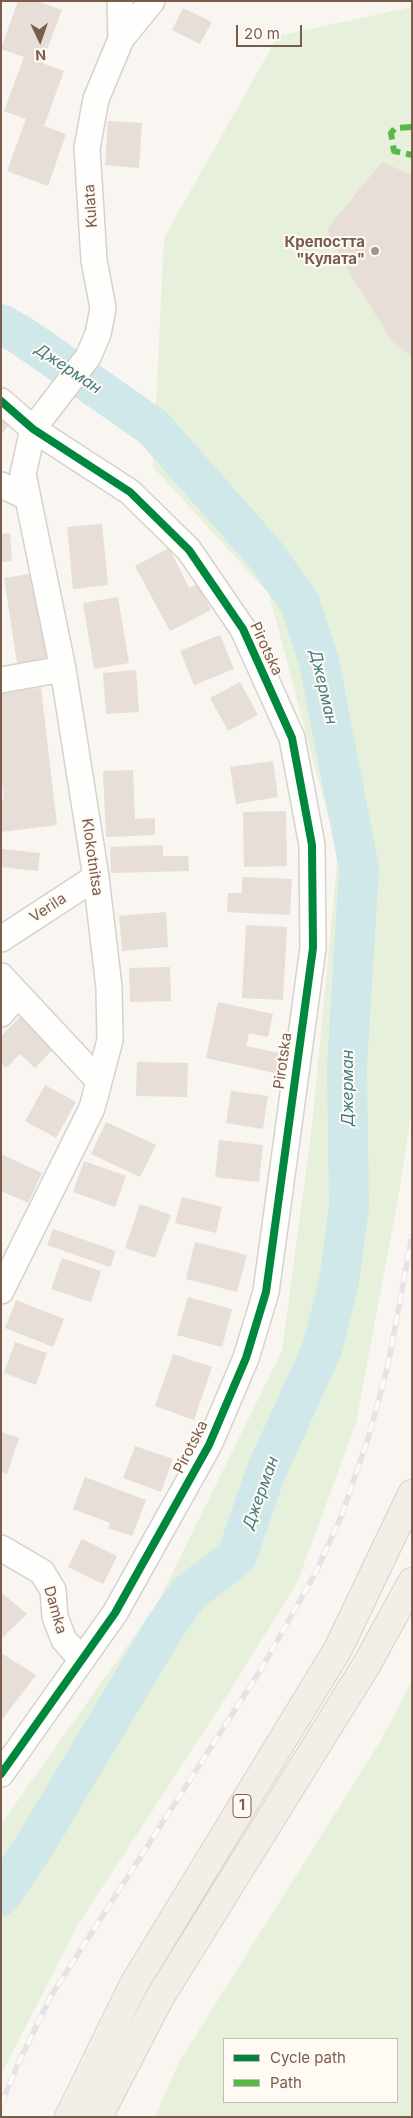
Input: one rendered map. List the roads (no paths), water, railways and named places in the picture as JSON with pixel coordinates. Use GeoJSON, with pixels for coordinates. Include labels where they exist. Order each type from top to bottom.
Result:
{"type":"FeatureCollection","features":[{"type":"Feature","properties":{"kind":"main road","name":"1"},"geometry":{"type":"LineString","coordinates":[[69,2117],[134,1984],[338,1649],[412,1494]]}},
{"type":"Feature","properties":{"kind":"main road","name":"1"},"geometry":{"type":"LineString","coordinates":[[98,2117],[160,1996],[367,1664],[412,1582]]}},
{"type":"Feature","properties":{"kind":"street"},"geometry":{"type":"LineString","coordinates":[[120,1],[121,39]]}},
{"type":"Feature","properties":{"kind":"street","name":"Kulata"},"geometry":{"type":"LineString","coordinates":[[40,420],[88,358],[98,334],[103,308],[94,260],[87,148],[96,99],[121,39],[152,1]]}},
{"type":"Feature","properties":{"kind":"street","name":"Pirotska"},"geometry":{"type":"LineString","coordinates":[[1,401],[40,420],[130,492],[189,550],[243,629],[292,738],[312,846],[313,948],[266,1292],[246,1358],[209,1445],[115,1612],[1,1774]]}},
{"type":"Feature","properties":{"kind":"street","name":"Klokotnitsa"},"geometry":{"type":"LineString","coordinates":[[1,1291],[92,1108],[110,1040],[109,987],[96,878],[63,669],[23,474],[40,420]]}},
{"type":"Feature","properties":{"kind":"street"},"geometry":{"type":"LineString","coordinates":[[1,485],[27,497]]}},
{"type":"Feature","properties":{"kind":"street"},"geometry":{"type":"LineString","coordinates":[[1,680],[63,669]]}},
{"type":"Feature","properties":{"kind":"street","name":"Verila"},"geometry":{"type":"LineString","coordinates":[[1,939],[96,878]]}},
{"type":"Feature","properties":{"kind":"street"},"geometry":{"type":"LineString","coordinates":[[1,1014],[10,985],[99,1081]]}},
{"type":"Feature","properties":{"kind":"street","name":"Damka"},"geometry":{"type":"LineString","coordinates":[[1,1548],[42,1572],[53,1590],[56,1617],[64,1640],[82,1660]]}},
{"type":"Feature","properties":{"kind":"waterway","name":"Джерман"},"geometry":{"type":"LineString","coordinates":[[1,324],[22,336],[153,427],[265,554],[300,603],[319,662],[359,868],[347,1067],[349,1207],[339,1282],[322,1349],[265,1474],[237,1556],[188,1594],[165,1627],[35,1845],[1,1896]]}},
{"type":"Feature","properties":{"kind":"railway"},"geometry":{"type":"LineString","coordinates":[[1,2105],[17,2066],[51,1996],[260,1671],[316,1572],[341,1517],[368,1439],[388,1365],[412,1236]]}},
{"type":"Feature","properties":{"kind":"place","name":"Крепостта \"Кулата\""},"geometry":{"type":"Point","coordinates":[375,251]}}]}
